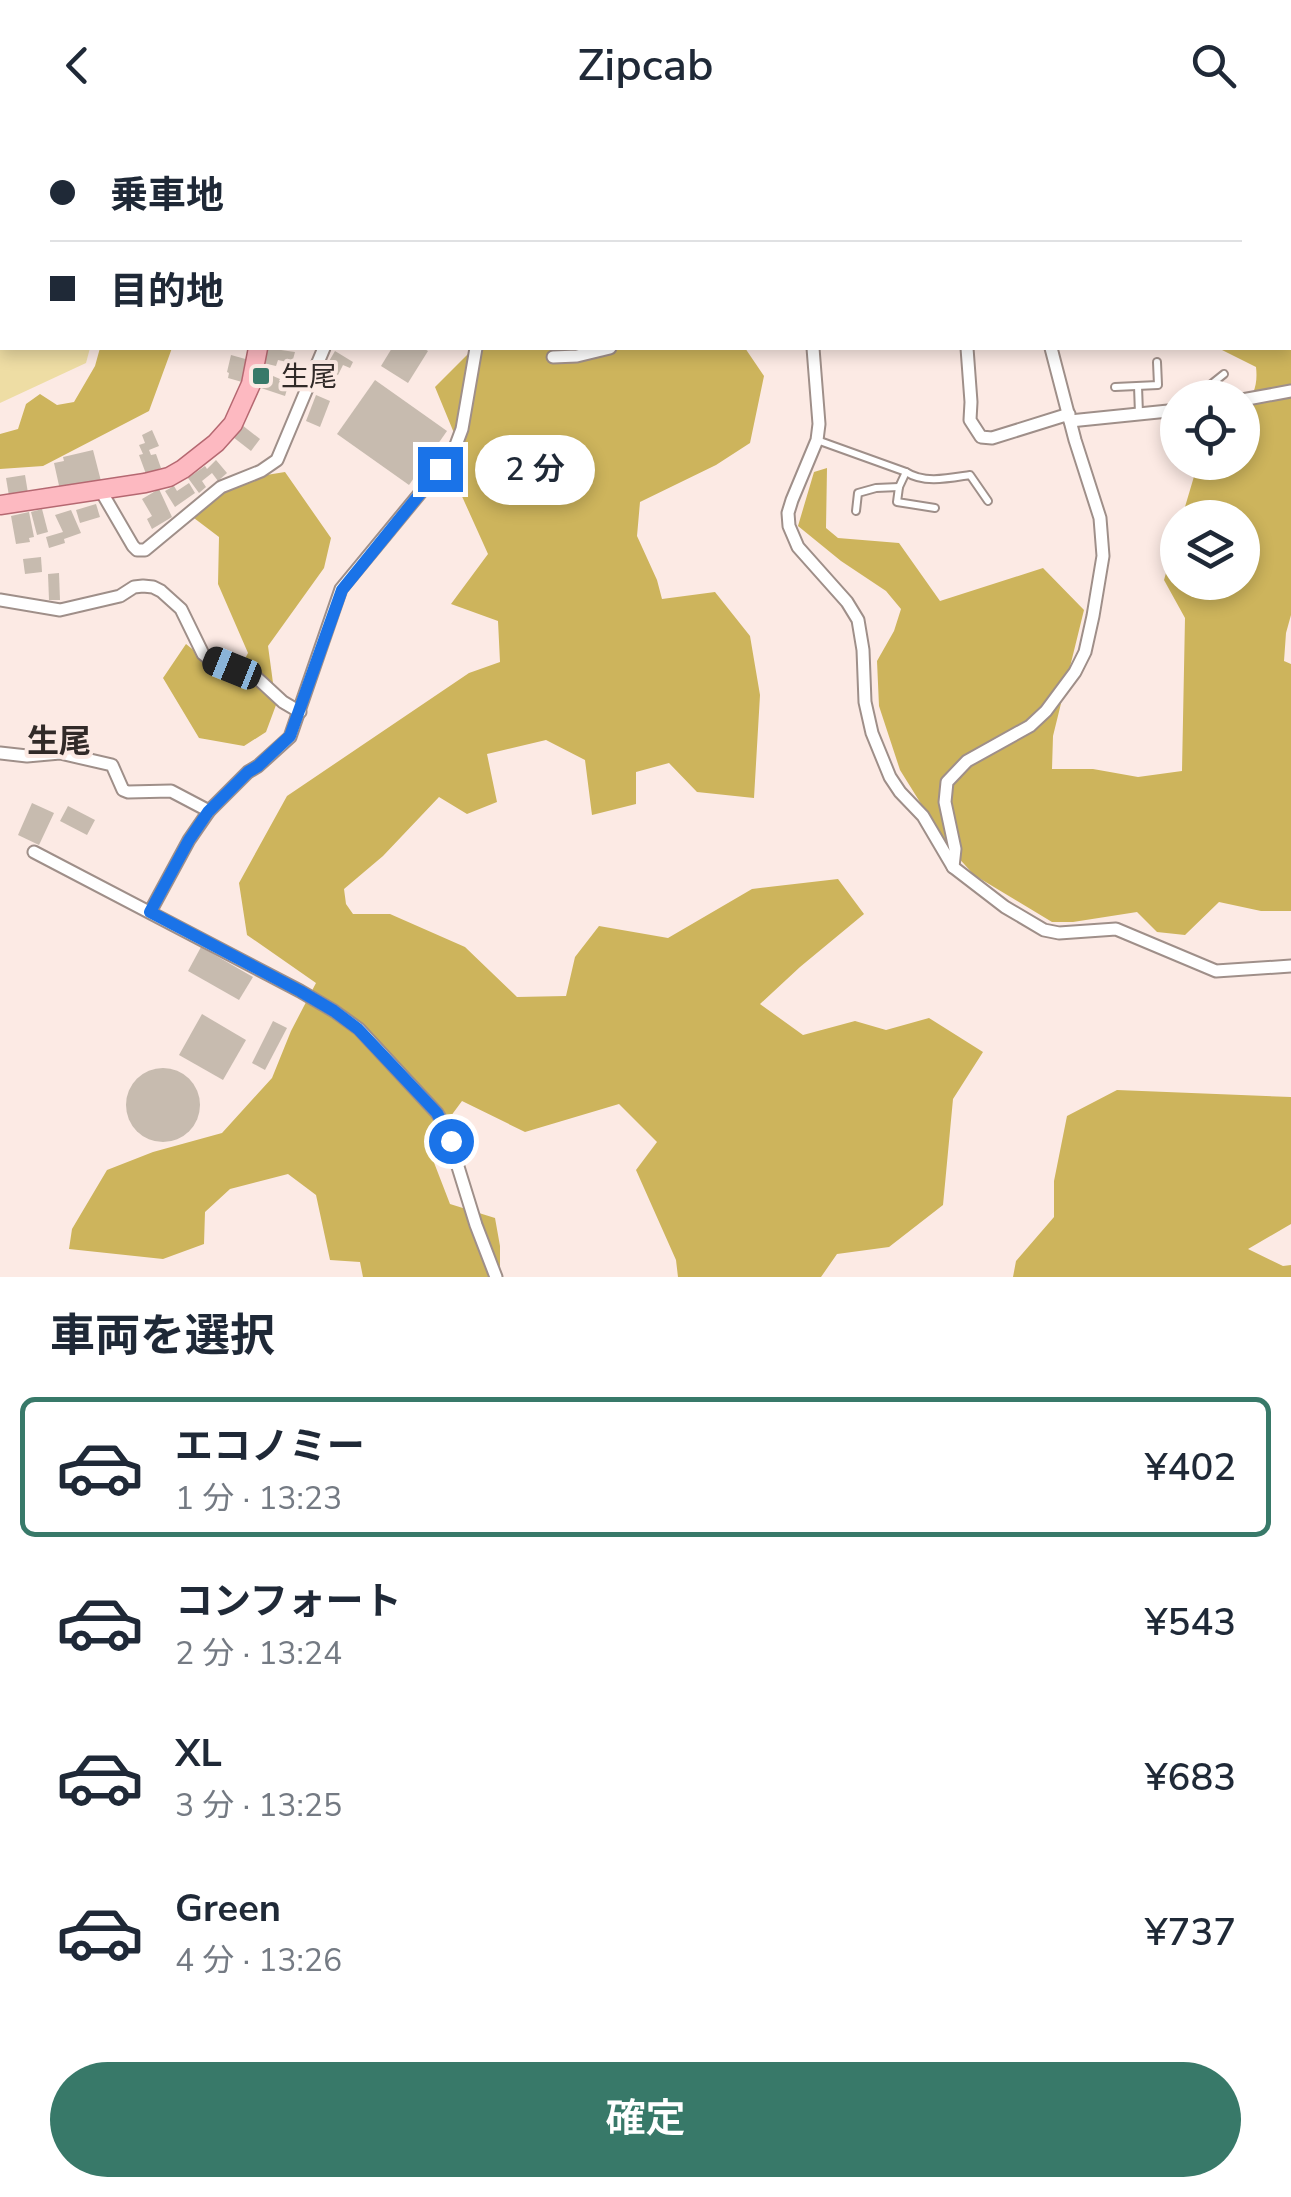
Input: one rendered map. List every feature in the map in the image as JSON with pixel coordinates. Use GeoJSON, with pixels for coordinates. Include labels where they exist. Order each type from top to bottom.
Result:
{"type":"FeatureCollection","features":[{"type":"Feature","properties":{"kind":"main road"},"geometry":{"type":"LineString","coordinates":[[0,505],[102,492],[169,477],[183,469],[234,424],[250,384],[258,350]]}},
{"type":"Feature","properties":{"kind":"street"},"geometry":{"type":"LineString","coordinates":[[102,492],[133,546],[145,550],[221,488],[276,460],[323,350]]}},
{"type":"Feature","properties":{"kind":"street"},"geometry":{"type":"LineString","coordinates":[[150,912],[208,812],[290,736],[342,590],[456,445],[476,350]]}},
{"type":"Feature","properties":{"kind":"street"},"geometry":{"type":"LineString","coordinates":[[553,357],[602,350]]}},
{"type":"Feature","properties":{"kind":"street"},"geometry":{"type":"LineString","coordinates":[[813,350],[819,424],[817,440],[788,512],[792,537],[854,611],[862,635],[865,702],[872,734],[890,777],[922,816],[953,867],[1005,907],[1044,930],[1059,933],[1116,929],[1216,971],[1291,966]]}},
{"type":"Feature","properties":{"kind":"street"},"geometry":{"type":"LineString","coordinates":[[966,350],[970,420],[981,437],[992,438],[1070,418],[1160,412]]}},
{"type":"Feature","properties":{"kind":"street"},"geometry":{"type":"LineString","coordinates":[[953,867],[954,849],[945,802],[947,782],[966,761],[1030,726],[1046,710],[1075,672],[1085,652],[1093,616],[1103,556],[1100,518],[1052,350]]}},
{"type":"Feature","properties":{"kind":"street"},"geometry":{"type":"LineString","coordinates":[[1260,397],[1291,391]]}},
{"type":"Feature","properties":{"kind":"street"},"geometry":{"type":"LineString","coordinates":[[0,600],[60,610],[120,596],[134,588],[153,587],[182,609],[203,654],[256,678],[300,712]]}},
{"type":"Feature","properties":{"kind":"street"},"geometry":{"type":"LineString","coordinates":[[0,753],[60,753],[112,765],[123,790],[171,791],[208,812]]}},
{"type":"Feature","properties":{"kind":"street"},"geometry":{"type":"LineString","coordinates":[[34,852],[334,1011],[374,1044],[446,1128],[496,1277]]}},
{"type":"Feature","properties":{"kind":"lane"},"geometry":{"type":"LineString","coordinates":[[1115,386],[1158,385],[1157,362]]}},
{"type":"Feature","properties":{"kind":"lane"},"geometry":{"type":"LineString","coordinates":[[1216,380],[1224,374]]}},
{"type":"Feature","properties":{"kind":"lane"},"geometry":{"type":"LineString","coordinates":[[1138,386],[1138,414]]}},
{"type":"Feature","properties":{"kind":"lane"},"geometry":{"type":"LineString","coordinates":[[817,440],[912,477],[941,480],[970,475],[988,501]]}},
{"type":"Feature","properties":{"kind":"lane"},"geometry":{"type":"LineString","coordinates":[[906,472],[897,502],[935,508]]}},
{"type":"Feature","properties":{"kind":"lane"},"geometry":{"type":"LineString","coordinates":[[856,511],[858,493],[899,487]]}},
{"type":"Feature","properties":{"kind":"shaded area"},"geometry":{"type":"Polygon","coordinates":[[[0,350],[89,350],[86,363],[0,403],[0,350]]]}},
{"type":"Feature","properties":{"kind":"shaded area"},"geometry":{"type":"Polygon","coordinates":[[[99,350],[171,350],[149,411],[43,466],[0,469],[0,434],[18,429],[26,404],[40,394],[57,405],[74,402],[95,366],[99,350]]]}},
{"type":"Feature","properties":{"kind":"shaded area"},"geometry":{"type":"Polygon","coordinates":[[[472,350],[746,350],[764,376],[750,443],[716,465],[640,502],[637,536],[662,599],[715,592],[750,636],[760,695],[754,798],[697,792],[669,763],[636,772],[636,804],[592,815],[585,760],[546,740],[487,754],[497,802],[467,814],[439,797],[383,856],[344,889],[346,904],[353,914],[390,914],[465,947],[517,997],[566,996],[575,957],[599,926],[668,938],[752,889],[838,879],[864,914],[760,1004],[803,1035],[855,1021],[886,1030],[929,1018],[983,1052],[953,1099],[943,1205],[889,1247],[837,1254],[821,1277],[678,1277],[676,1260],[636,1170],[657,1142],[619,1104],[525,1132],[462,1101],[428,1147],[450,1204],[495,1218],[500,1277],[363,1277],[360,1262],[330,1260],[316,1195],[288,1174],[230,1189],[205,1212],[204,1244],[163,1259],[69,1249],[72,1229],[107,1170],[153,1152],[222,1133],[272,1078],[316,983],[247,935],[239,883],[287,796],[469,673],[500,662],[498,621],[451,604],[488,554],[451,472],[461,450],[435,387],[472,350]]]}},
{"type":"Feature","properties":{"kind":"shaded area"},"geometry":{"type":"Polygon","coordinates":[[[1222,350],[1291,350],[1291,615],[1284,661],[1291,664],[1291,911],[1261,911],[1219,902],[1185,935],[1157,932],[1137,912],[1052,922],[974,875],[946,844],[900,770],[879,706],[877,661],[901,609],[886,591],[798,526],[814,472],[827,468],[826,528],[838,538],[899,543],[940,601],[1043,568],[1084,610],[1053,736],[1052,769],[1093,769],[1138,777],[1182,771],[1185,618],[1175,600],[1260,600],[1260,500],[1187,500],[1193,480],[1260,480],[1260,380],[1256,379],[1256,367],[1222,350]]]}},
{"type":"Feature","properties":{"kind":"shaded area"},"geometry":{"type":"Polygon","coordinates":[[[285,472],[331,538],[324,568],[268,646],[276,705],[266,732],[244,746],[199,738],[163,678],[186,644],[233,682],[248,653],[218,584],[219,537],[190,515],[242,479],[285,472]]]}},
{"type":"Feature","properties":{"kind":"shaded area"},"geometry":{"type":"Polygon","coordinates":[[[1117,1090],[1291,1097],[1291,1224],[1248,1249],[1283,1266],[1291,1265],[1291,1277],[1013,1277],[1016,1261],[1054,1217],[1054,1181],[1067,1116],[1117,1090]]]}},
{"type":"Feature","properties":{"kind":"building"},"geometry":{"type":"Polygon","coordinates":[[[266,350],[295,352],[292,363],[263,363],[266,350]]]}},
{"type":"Feature","properties":{"kind":"building"},"geometry":{"type":"Polygon","coordinates":[[[391,350],[428,351],[408,383],[381,366],[391,350]]]}},
{"type":"Feature","properties":{"kind":"building"},"geometry":{"type":"Polygon","coordinates":[[[335,351],[353,362],[350,368],[343,365],[338,375],[325,368],[335,351]]]}},
{"type":"Feature","properties":{"kind":"building"},"geometry":{"type":"Polygon","coordinates":[[[231,355],[249,360],[242,382],[228,378],[231,355]]]}},
{"type":"Feature","properties":{"kind":"building"},"geometry":{"type":"Polygon","coordinates":[[[273,376],[288,386],[285,396],[261,388],[264,378],[271,380],[273,376]]]}},
{"type":"Feature","properties":{"kind":"building"},"geometry":{"type":"Polygon","coordinates":[[[375,380],[447,431],[409,485],[337,434],[375,380]]]}},
{"type":"Feature","properties":{"kind":"building"},"geometry":{"type":"Polygon","coordinates":[[[316,395],[330,401],[320,427],[306,421],[316,395]]]}},
{"type":"Feature","properties":{"kind":"building"},"geometry":{"type":"Polygon","coordinates":[[[242,425],[260,439],[251,451],[233,437],[242,425]]]}},
{"type":"Feature","properties":{"kind":"building"},"geometry":{"type":"Polygon","coordinates":[[[152,430],[159,446],[149,450],[151,455],[156,454],[161,468],[146,474],[139,445],[145,443],[142,435],[152,430]]]}},
{"type":"Feature","properties":{"kind":"building"},"geometry":{"type":"Polygon","coordinates":[[[93,450],[101,481],[60,490],[54,463],[93,450]]]}},
{"type":"Feature","properties":{"kind":"building"},"geometry":{"type":"Polygon","coordinates":[[[216,460],[227,473],[218,481],[212,473],[202,481],[206,487],[199,493],[188,478],[216,460]]]}},
{"type":"Feature","properties":{"kind":"building"},"geometry":{"type":"Polygon","coordinates":[[[25,475],[28,493],[9,496],[6,478],[25,475]]]}},
{"type":"Feature","properties":{"kind":"building"},"geometry":{"type":"Polygon","coordinates":[[[189,483],[195,493],[175,507],[165,491],[174,486],[177,491],[189,483]]]}},
{"type":"Feature","properties":{"kind":"building"},"geometry":{"type":"Polygon","coordinates":[[[159,489],[172,517],[152,529],[147,519],[152,516],[142,499],[159,489]]]}},
{"type":"Feature","properties":{"kind":"building"},"geometry":{"type":"Polygon","coordinates":[[[96,504],[100,517],[80,523],[76,510],[96,504]]]}},
{"type":"Feature","properties":{"kind":"building"},"geometry":{"type":"Polygon","coordinates":[[[42,509],[48,532],[37,535],[31,512],[42,509]]]}},
{"type":"Feature","properties":{"kind":"building"},"geometry":{"type":"Polygon","coordinates":[[[71,510],[81,533],[49,548],[46,537],[63,532],[55,515],[71,510]]]}},
{"type":"Feature","properties":{"kind":"building"},"geometry":{"type":"Polygon","coordinates":[[[29,512],[34,537],[29,538],[30,542],[16,544],[11,516],[29,512]]]}},
{"type":"Feature","properties":{"kind":"building"},"geometry":{"type":"Polygon","coordinates":[[[41,557],[42,572],[25,574],[23,559],[41,557]]]}},
{"type":"Feature","properties":{"kind":"building"},"geometry":{"type":"Polygon","coordinates":[[[59,573],[60,600],[49,600],[48,574],[59,573]]]}},
{"type":"Feature","properties":{"kind":"building"},"geometry":{"type":"Polygon","coordinates":[[[32,803],[54,813],[39,845],[18,835],[32,803]]]}},
{"type":"Feature","properties":{"kind":"building"},"geometry":{"type":"Polygon","coordinates":[[[68,806],[95,820],[87,835],[60,821],[68,806]]]}},
{"type":"Feature","properties":{"kind":"building"},"geometry":{"type":"Polygon","coordinates":[[[201,947],[253,977],[239,1000],[188,971],[201,947]]]}},
{"type":"Feature","properties":{"kind":"building"},"geometry":{"type":"Polygon","coordinates":[[[202,1014],[246,1040],[223,1080],[179,1055],[202,1014]]]}},
{"type":"Feature","properties":{"kind":"building"},"geometry":{"type":"Polygon","coordinates":[[[273,1021],[287,1028],[265,1070],[252,1063],[273,1021]]]}},
{"type":"Feature","properties":{"kind":"building"},"geometry":{"type":"Polygon","coordinates":[[[163,1068],[189,1079],[200,1105],[189,1131],[163,1142],[137,1131],[126,1105],[137,1079],[163,1068]]]}},
{"type":"Feature","properties":{"kind":"place","name":"生尾"},"geometry":{"type":"Point","coordinates":[261,376]}},
{"type":"Feature","properties":{"kind":"district","name":"生尾"},"geometry":{"type":"Point","coordinates":[59,741]}},
{"type":"Feature","properties":{"kind":"route"},"geometry":{"type":"LineString","coordinates":[[440,469],[336,600],[290,736],[208,812],[150,912],[300,991],[358,1029],[437,1113],[451,1141]]}}]}
